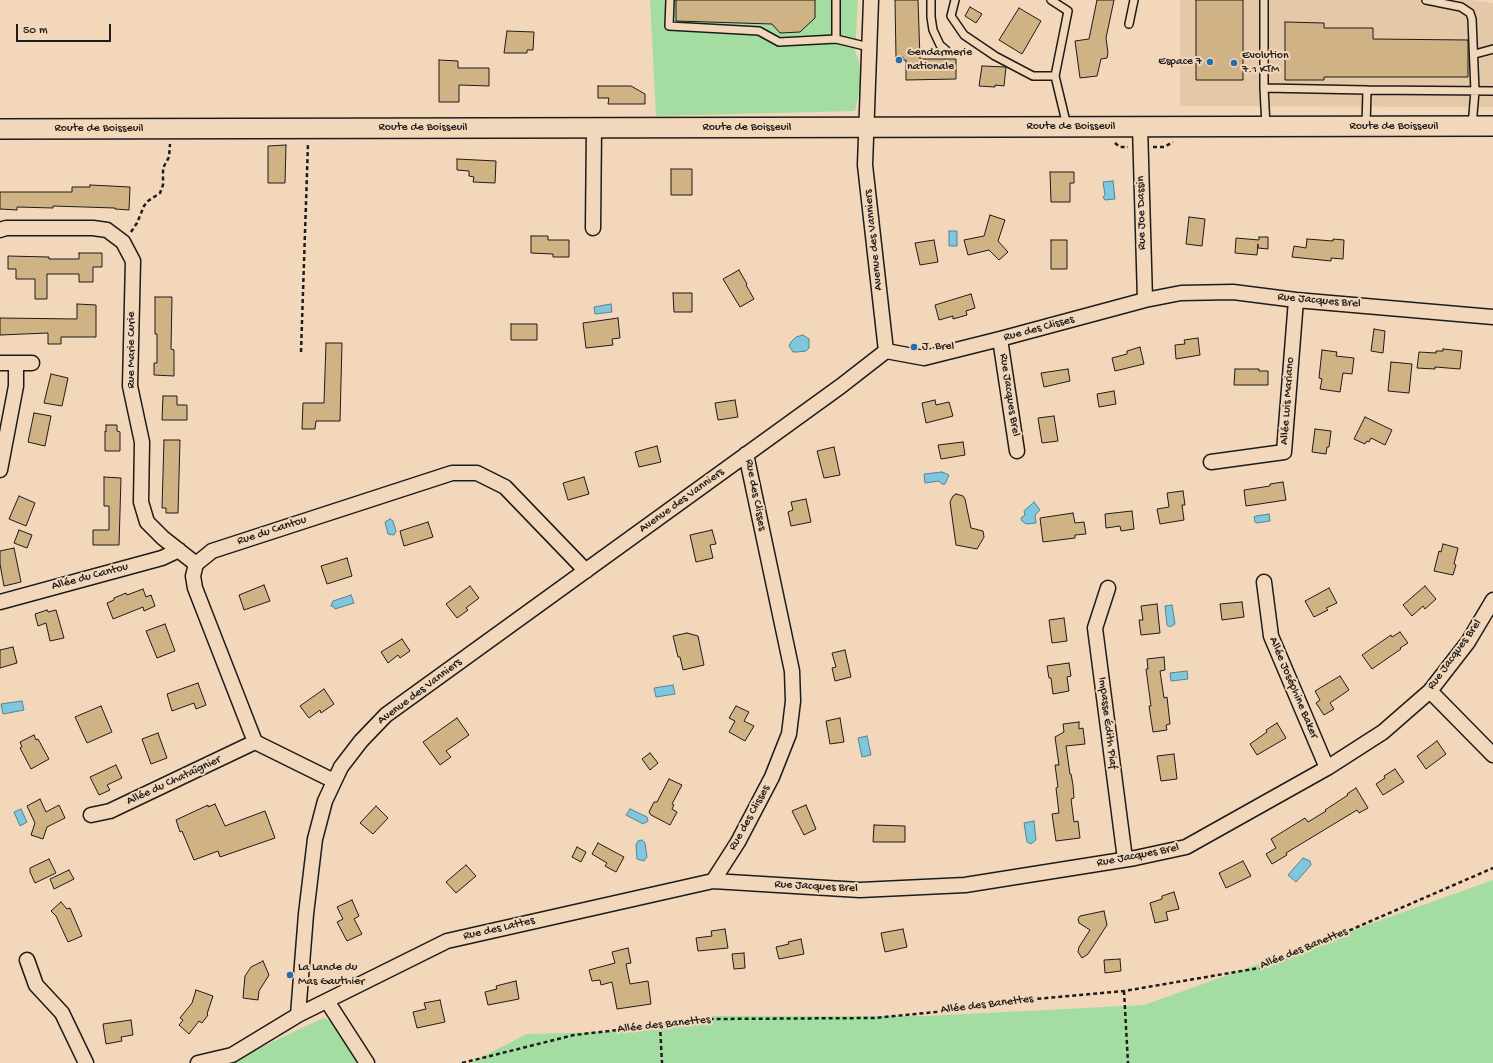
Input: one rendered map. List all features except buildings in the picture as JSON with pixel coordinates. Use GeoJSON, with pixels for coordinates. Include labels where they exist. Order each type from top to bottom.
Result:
{"type":"FeatureCollection","features":[{"type":"Feature","properties":{"kind":"main road","name":"Route de Boisseuil"},"geometry":{"type":"LineString","coordinates":[[0,129],[1493,126]]}},
{"type":"Feature","properties":{"kind":"street","name":"Avenue des Vanniers"},"geometry":{"type":"LineString","coordinates":[[871,0],[865,164],[886,351]]}},
{"type":"Feature","properties":{"kind":"street","name":"Rue Joe Dassin"},"geometry":{"type":"LineString","coordinates":[[1140,126],[1145,300]]}},
{"type":"Feature","properties":{"kind":"street"},"geometry":{"type":"LineString","coordinates":[[593,228],[594,128]]}},
{"type":"Feature","properties":{"kind":"street","name":"Rue Marie Curie"},"geometry":{"type":"LineString","coordinates":[[0,230],[6,228],[93,228],[107,230],[123,242],[133,261],[130,386],[142,442],[141,502],[147,522],[163,538],[196,564]]}},
{"type":"Feature","properties":{"kind":"street","name":"Rue Jacques Brel"},"geometry":{"type":"LineString","coordinates":[[1145,300],[1181,293],[1233,292],[1296,300],[1493,317]]}},
{"type":"Feature","properties":{"kind":"street","name":"Rue des Clisses"},"geometry":{"type":"LineString","coordinates":[[713,881],[738,842],[772,778],[789,734],[793,701],[792,671],[746,454],[841,386],[886,351],[924,358],[1145,300]]}},
{"type":"Feature","properties":{"kind":"street","name":"Allée Luis Mariano"},"geometry":{"type":"LineString","coordinates":[[1211,462],[1284,452],[1296,300]]}},
{"type":"Feature","properties":{"kind":"street","name":"Rue Jacques Brel"},"geometry":{"type":"LineString","coordinates":[[1000,339],[1017,451]]}},
{"type":"Feature","properties":{"kind":"street"},"geometry":{"type":"LineString","coordinates":[[0,363],[32,363]]}},
{"type":"Feature","properties":{"kind":"street"},"geometry":{"type":"LineString","coordinates":[[0,470],[16,386],[16,363]]}},
{"type":"Feature","properties":{"kind":"street","name":"Avenue des Vanniers"},"geometry":{"type":"LineString","coordinates":[[298,1015],[306,914],[315,839],[325,801],[334,781],[341,767],[361,741],[386,715],[746,454]]}},
{"type":"Feature","properties":{"kind":"street","name":"Rue du Cantou"},"geometry":{"type":"LineString","coordinates":[[196,564],[212,550],[452,473],[477,473],[505,487],[586,571]]}},
{"type":"Feature","properties":{"kind":"street","name":"Allée du Cantou"},"geometry":{"type":"LineString","coordinates":[[0,602],[162,558],[179,550]]}},
{"type":"Feature","properties":{"kind":"street"},"geometry":{"type":"LineString","coordinates":[[196,564],[193,576],[195,588],[255,742],[334,781]]}},
{"type":"Feature","properties":{"kind":"street","name":"Allée Joséphine Baker"},"geometry":{"type":"LineString","coordinates":[[1264,582],[1271,636],[1327,768]]}},
{"type":"Feature","properties":{"kind":"street","name":"Impasse Édith Piaf"},"geometry":{"type":"LineString","coordinates":[[1108,588],[1095,628],[1125,860]]}},
{"type":"Feature","properties":{"kind":"street","name":"Rue Jacques Brel"},"geometry":{"type":"LineString","coordinates":[[713,881],[860,890],[957,885],[1125,860],[1186,847],[1327,768],[1383,732],[1430,691],[1468,642],[1493,600]]}},
{"type":"Feature","properties":{"kind":"street"},"geometry":{"type":"LineString","coordinates":[[1430,691],[1493,755]]}},
{"type":"Feature","properties":{"kind":"street","name":"Allée du Chataîgnier"},"geometry":{"type":"LineString","coordinates":[[91,815],[110,811],[255,742]]}},
{"type":"Feature","properties":{"kind":"street","name":"Rue des Lattes"},"geometry":{"type":"LineString","coordinates":[[298,1015],[447,941],[713,881]]}},
{"type":"Feature","properties":{"kind":"street"},"geometry":{"type":"LineString","coordinates":[[27,960],[36,985],[62,1013],[86,1063]]}},
{"type":"Feature","properties":{"kind":"street"},"geometry":{"type":"LineString","coordinates":[[327,1001],[367,1063]]}},
{"type":"Feature","properties":{"kind":"street"},"geometry":{"type":"LineString","coordinates":[[198,1063],[232,1055],[298,1015]]}},
{"type":"Feature","properties":{"kind":"lane"},"geometry":{"type":"LineString","coordinates":[[670,0],[669,26],[759,31],[779,42],[836,39],[869,47]]}},
{"type":"Feature","properties":{"kind":"lane"},"geometry":{"type":"LineString","coordinates":[[836,0],[836,39]]}},
{"type":"Feature","properties":{"kind":"lane"},"geometry":{"type":"LineString","coordinates":[[931,0],[933,30],[940,44],[946,50]]}},
{"type":"Feature","properties":{"kind":"lane"},"geometry":{"type":"LineString","coordinates":[[955,0],[950,16],[964,35],[995,56],[1033,76],[1055,76]]}},
{"type":"Feature","properties":{"kind":"lane"},"geometry":{"type":"LineString","coordinates":[[1051,0],[1068,11],[1055,76],[1067,127]]}},
{"type":"Feature","properties":{"kind":"lane"},"geometry":{"type":"LineString","coordinates":[[1129,24],[1134,0]]}},
{"type":"Feature","properties":{"kind":"lane"},"geometry":{"type":"LineString","coordinates":[[1264,0],[1264,88],[1266,126]]}},
{"type":"Feature","properties":{"kind":"lane"},"geometry":{"type":"LineString","coordinates":[[1426,0],[1461,6],[1470,13],[1472,19],[1475,54],[1475,91],[1472,126]]}},
{"type":"Feature","properties":{"kind":"lane"},"geometry":{"type":"LineString","coordinates":[[1475,54],[1493,49]]}},
{"type":"Feature","properties":{"kind":"lane"},"geometry":{"type":"LineString","coordinates":[[1264,88],[1493,91]]}},
{"type":"Feature","properties":{"kind":"lane"},"geometry":{"type":"LineString","coordinates":[[1366,127],[1367,90]]}},
{"type":"Feature","properties":{"kind":"path"},"geometry":{"type":"LineString","coordinates":[[301,352],[308,128]]}},
{"type":"Feature","properties":{"kind":"path"},"geometry":{"type":"LineString","coordinates":[[123,242],[137,223],[144,206],[148,201],[160,193],[163,185],[163,168],[169,156],[171,129]]}},
{"type":"Feature","properties":{"kind":"path","name":"Allée des Banettes"},"geometry":{"type":"LineString","coordinates":[[462,1063],[574,1035],[713,1019],[874,1018],[967,1009],[1002,1002],[1124,991],[1265,967],[1493,868]]}},
{"type":"Feature","properties":{"kind":"path"},"geometry":{"type":"LineString","coordinates":[[1124,991],[1128,1063]]}},
{"type":"Feature","properties":{"kind":"path"},"geometry":{"type":"LineString","coordinates":[[660,1025],[662,1063]]}},
{"type":"Feature","properties":{"kind":"shaded area"},"geometry":{"type":"Polygon","coordinates":[[[1180,0],[1473,0],[1493,3],[1493,107],[1180,106],[1180,0]]]}},
{"type":"Feature","properties":{"kind":"green space"},"geometry":{"type":"Polygon","coordinates":[[[650,0],[858,0],[855,51],[863,74],[855,111],[656,116],[650,0]]]}},
{"type":"Feature","properties":{"kind":"green space"},"geometry":{"type":"Polygon","coordinates":[[[1493,880],[1493,1063],[470,1063],[527,1034],[608,1032],[711,1016],[926,1016],[1144,1005],[1493,880]]]}},
{"type":"Feature","properties":{"kind":"green space"},"geometry":{"type":"Polygon","coordinates":[[[323,1018],[336,1023],[359,1063],[228,1063],[323,1018]]]}},
{"type":"Feature","properties":{"kind":"water"},"geometry":{"type":"Polygon","coordinates":[[[1113,181],[1115,199],[1105,200],[1103,197],[1105,195],[1103,182],[1113,181]]]}},
{"type":"Feature","properties":{"kind":"water"},"geometry":{"type":"Polygon","coordinates":[[[949,231],[957,231],[957,246],[949,246],[949,231]]]}},
{"type":"Feature","properties":{"kind":"water"},"geometry":{"type":"Polygon","coordinates":[[[611,304],[612,312],[595,314],[594,307],[611,304]]]}},
{"type":"Feature","properties":{"kind":"water"},"geometry":{"type":"Polygon","coordinates":[[[803,335],[809,339],[809,348],[806,351],[793,352],[789,346],[791,342],[796,337],[803,335]]]}},
{"type":"Feature","properties":{"kind":"water"},"geometry":{"type":"Polygon","coordinates":[[[942,472],[949,475],[945,484],[942,484],[939,481],[925,483],[924,474],[942,472]]]}},
{"type":"Feature","properties":{"kind":"water"},"geometry":{"type":"Polygon","coordinates":[[[1034,502],[1040,510],[1035,515],[1036,523],[1026,524],[1021,518],[1025,515],[1024,511],[1034,502]]]}},
{"type":"Feature","properties":{"kind":"water"},"geometry":{"type":"Polygon","coordinates":[[[1269,514],[1270,521],[1255,522],[1254,517],[1269,514]]]}},
{"type":"Feature","properties":{"kind":"water"},"geometry":{"type":"Polygon","coordinates":[[[390,519],[393,521],[396,531],[394,535],[388,534],[385,522],[390,519]]]}},
{"type":"Feature","properties":{"kind":"water"},"geometry":{"type":"Polygon","coordinates":[[[351,595],[354,603],[335,609],[331,606],[333,601],[351,595]]]}},
{"type":"Feature","properties":{"kind":"water"},"geometry":{"type":"Polygon","coordinates":[[[1172,605],[1175,624],[1170,627],[1167,625],[1165,606],[1172,605]]]}},
{"type":"Feature","properties":{"kind":"water"},"geometry":{"type":"Polygon","coordinates":[[[1187,671],[1188,679],[1171,681],[1170,673],[1187,671]]]}},
{"type":"Feature","properties":{"kind":"water"},"geometry":{"type":"Polygon","coordinates":[[[673,685],[675,694],[656,697],[654,688],[673,685]]]}},
{"type":"Feature","properties":{"kind":"water"},"geometry":{"type":"Polygon","coordinates":[[[22,701],[24,710],[3,714],[1,704],[22,701]]]}},
{"type":"Feature","properties":{"kind":"water"},"geometry":{"type":"Polygon","coordinates":[[[867,736],[871,755],[862,757],[858,738],[867,736]]]}},
{"type":"Feature","properties":{"kind":"water"},"geometry":{"type":"Polygon","coordinates":[[[21,809],[27,822],[20,826],[14,812],[21,809]]]}},
{"type":"Feature","properties":{"kind":"water"},"geometry":{"type":"Polygon","coordinates":[[[630,809],[647,817],[648,821],[643,824],[626,815],[630,809]]]}},
{"type":"Feature","properties":{"kind":"water"},"geometry":{"type":"Polygon","coordinates":[[[1034,821],[1036,840],[1031,844],[1027,842],[1024,823],[1034,821]]]}},
{"type":"Feature","properties":{"kind":"water"},"geometry":{"type":"Polygon","coordinates":[[[642,840],[645,843],[647,857],[644,861],[637,859],[636,845],[638,841],[642,840]]]}},
{"type":"Feature","properties":{"kind":"water"},"geometry":{"type":"Polygon","coordinates":[[[1303,858],[1310,861],[1311,865],[1296,882],[1288,875],[1303,858]]]}},
{"type":"Feature","properties":{"kind":"place","name":"Gendarmerie nationale"},"geometry":{"type":"Point","coordinates":[899,60]}},
{"type":"Feature","properties":{"kind":"place","name":"Espace 7"},"geometry":{"type":"Point","coordinates":[1210,62]}},
{"type":"Feature","properties":{"kind":"place","name":"Evolution 7.1 KTM"},"geometry":{"type":"Point","coordinates":[1234,63]}},
{"type":"Feature","properties":{"kind":"place","name":"J. Brel"},"geometry":{"type":"Point","coordinates":[914,347]}},
{"type":"Feature","properties":{"kind":"place","name":"La Lande du Mas Gauthier"},"geometry":{"type":"Point","coordinates":[290,975]}}]}
